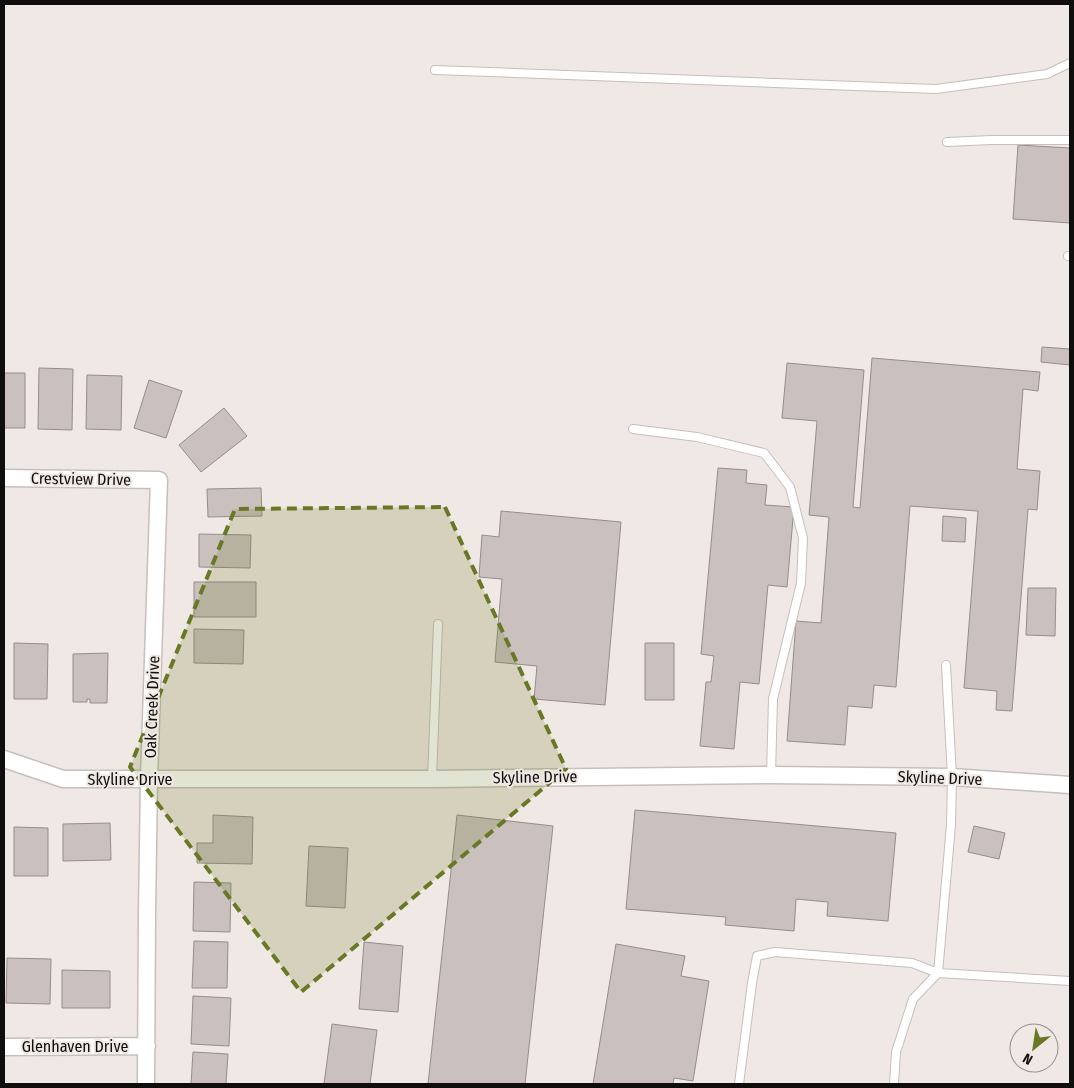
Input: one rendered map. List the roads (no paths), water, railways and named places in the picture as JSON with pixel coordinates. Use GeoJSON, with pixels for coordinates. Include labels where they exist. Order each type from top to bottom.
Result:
{"type":"FeatureCollection","features":[{"type":"Feature","properties":{"kind":"street","name":"Crestview Drive"},"geometry":{"type":"LineString","coordinates":[[4,478],[159,480]]}},
{"type":"Feature","properties":{"kind":"street","name":"Oak Creek Drive"},"geometry":{"type":"LineString","coordinates":[[146,1084],[146,914],[159,480]]}},
{"type":"Feature","properties":{"kind":"street","name":"Skyline Drive"},"geometry":{"type":"LineString","coordinates":[[4,759],[63,779],[771,775],[952,778],[1070,785]]}},
{"type":"Feature","properties":{"kind":"street","name":"Glenhaven Drive"},"geometry":{"type":"LineString","coordinates":[[4,1047],[147,1046]]}},
{"type":"Feature","properties":{"kind":"lane"},"geometry":{"type":"LineString","coordinates":[[435,70],[936,90],[1047,74],[1070,63]]}},
{"type":"Feature","properties":{"kind":"lane"},"geometry":{"type":"LineString","coordinates":[[946,142],[1070,140]]}},
{"type":"Feature","properties":{"kind":"lane"},"geometry":{"type":"LineString","coordinates":[[633,429],[697,437],[764,453],[790,486],[803,538],[801,583],[773,698],[771,775]]}},
{"type":"Feature","properties":{"kind":"lane"},"geometry":{"type":"LineString","coordinates":[[432,778],[438,624]]}},
{"type":"Feature","properties":{"kind":"lane"},"geometry":{"type":"LineString","coordinates":[[894,1084],[896,1052],[913,1000],[938,973],[951,825],[952,778],[946,665]]}},
{"type":"Feature","properties":{"kind":"lane"},"geometry":{"type":"LineString","coordinates":[[740,1084],[757,956],[775,952],[912,963],[938,973],[1070,981]]}}]}
